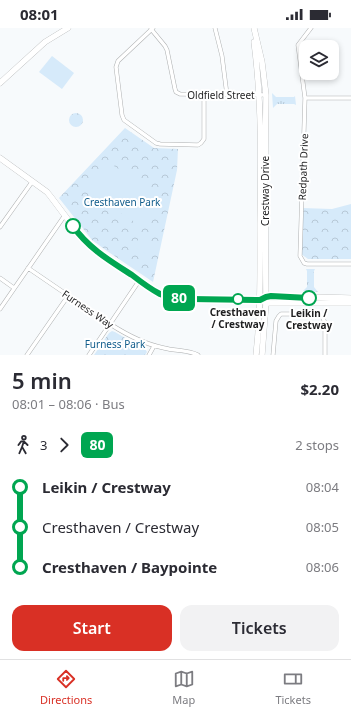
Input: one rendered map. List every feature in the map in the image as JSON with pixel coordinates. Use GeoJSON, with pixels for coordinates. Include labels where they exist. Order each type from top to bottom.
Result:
{"type":"FeatureCollection","features":[{"type":"Feature","properties":{"kind":"street"},"geometry":{"type":"LineString","coordinates":[[0,82],[45,42],[68,28]]}},
{"type":"Feature","properties":{"kind":"street"},"geometry":{"type":"LineString","coordinates":[[215,28],[222,56],[227,95]]}},
{"type":"Feature","properties":{"kind":"street","name":"Crestway Drive"},"geometry":{"type":"LineString","coordinates":[[250,28],[254,42],[263,95],[260,300],[256,355]]}},
{"type":"Feature","properties":{"kind":"street","name":"Crestway Drive"},"geometry":{"type":"LineString","coordinates":[[254,28],[262,62],[263,95],[266,300],[262,355]]}},
{"type":"Feature","properties":{"kind":"street","name":"Redpath Drive"},"geometry":{"type":"LineString","coordinates":[[311,28],[298,45],[305,98],[300,256],[304,263],[307,264],[351,264]]}},
{"type":"Feature","properties":{"kind":"street"},"geometry":{"type":"LineString","coordinates":[[152,29],[118,61],[116,67],[122,115],[124,120],[156,143],[198,145],[202,143],[204,139],[204,95]]}},
{"type":"Feature","properties":{"kind":"street","name":"Oldfield Street"},"geometry":{"type":"LineString","coordinates":[[152,29],[167,50],[176,92],[180,94],[204,95],[263,95]]}},
{"type":"Feature","properties":{"kind":"street"},"geometry":{"type":"LineString","coordinates":[[305,98],[351,98]]}},
{"type":"Feature","properties":{"kind":"street"},"geometry":{"type":"LineString","coordinates":[[0,158],[47,192],[78,233],[94,250],[160,294],[181,299],[266,300],[351,298]]}},
{"type":"Feature","properties":{"kind":"street"},"geometry":{"type":"LineString","coordinates":[[1,224],[32,182]]}},
{"type":"Feature","properties":{"kind":"street"},"geometry":{"type":"LineString","coordinates":[[0,309],[65,215]]}},
{"type":"Feature","properties":{"kind":"street","name":"Furness Way"},"geometry":{"type":"LineString","coordinates":[[28,268],[110,324],[138,340],[154,346],[193,352],[198,355]]}},
{"type":"Feature","properties":{"kind":"street"},"geometry":{"type":"LineString","coordinates":[[0,278],[14,288]]}},
{"type":"Feature","properties":{"kind":"street"},"geometry":{"type":"LineString","coordinates":[[89,355],[139,281]]}},
{"type":"Feature","properties":{"kind":"street"},"geometry":{"type":"LineString","coordinates":[[27,355],[68,296]]}},
{"type":"Feature","properties":{"kind":"street"},"geometry":{"type":"LineString","coordinates":[[266,300],[351,303]]}},
{"type":"Feature","properties":{"kind":"street"},"geometry":{"type":"LineString","coordinates":[[272,355],[276,326],[278,318],[281,314],[318,314],[323,318],[325,324],[325,355]]}},
{"type":"Feature","properties":{"kind":"street"},"geometry":{"type":"LineString","coordinates":[[149,355],[154,346]]}},
{"type":"Feature","properties":{"kind":"green space"},"geometry":{"type":"Polygon","coordinates":[[[52,56],[74,73],[62,89],[39,72],[52,56]]]}},
{"type":"Feature","properties":{"kind":"green space"},"geometry":{"type":"Polygon","coordinates":[[[272,93],[276,97],[295,96],[296,105],[277,104],[273,108],[272,93]]]}},
{"type":"Feature","properties":{"kind":"green space"},"geometry":{"type":"Polygon","coordinates":[[[76,113],[81,115],[83,120],[81,125],[76,127],[71,125],[69,120],[71,115],[76,113]]]}},
{"type":"Feature","properties":{"kind":"green space","name":"Cresthaven Park"},"geometry":{"type":"Polygon","coordinates":[[[125,128],[154,148],[178,149],[177,170],[153,282],[92,240],[59,198],[125,128]]]}},
{"type":"Feature","properties":{"kind":"green space"},"geometry":{"type":"Polygon","coordinates":[[[106,161],[162,197],[143,227],[87,192],[106,161]]]}},
{"type":"Feature","properties":{"kind":"green space"},"geometry":{"type":"Polygon","coordinates":[[[351,204],[351,259],[308,259],[301,254],[302,208],[332,209],[351,204]]]}},
{"type":"Feature","properties":{"kind":"green space"},"geometry":{"type":"Polygon","coordinates":[[[139,238],[153,247],[148,255],[134,247],[139,238]]]}},
{"type":"Feature","properties":{"kind":"green space"},"geometry":{"type":"Polygon","coordinates":[[[306,269],[315,269],[314,287],[318,292],[303,291],[307,287],[306,269]]]}},
{"type":"Feature","properties":{"kind":"green space","name":"Furness Park"},"geometry":{"type":"Polygon","coordinates":[[[112,331],[144,347],[147,352],[145,355],[94,355],[112,331]]]}},
{"type":"Feature","properties":{"kind":"bus line","name":"80"},"geometry":{"type":"LineString","coordinates":[[73,226],[94,250],[160,294],[181,299],[260,300],[271,296],[309,298]]}},
{"type":"Feature","properties":{"kind":"place","name":"Leikin / Crestway"},"geometry":{"type":"Point","coordinates":[309,298]}},
{"type":"Feature","properties":{"kind":"place","name":"Cresthaven / Crestway"},"geometry":{"type":"Point","coordinates":[238,299]}}]}
